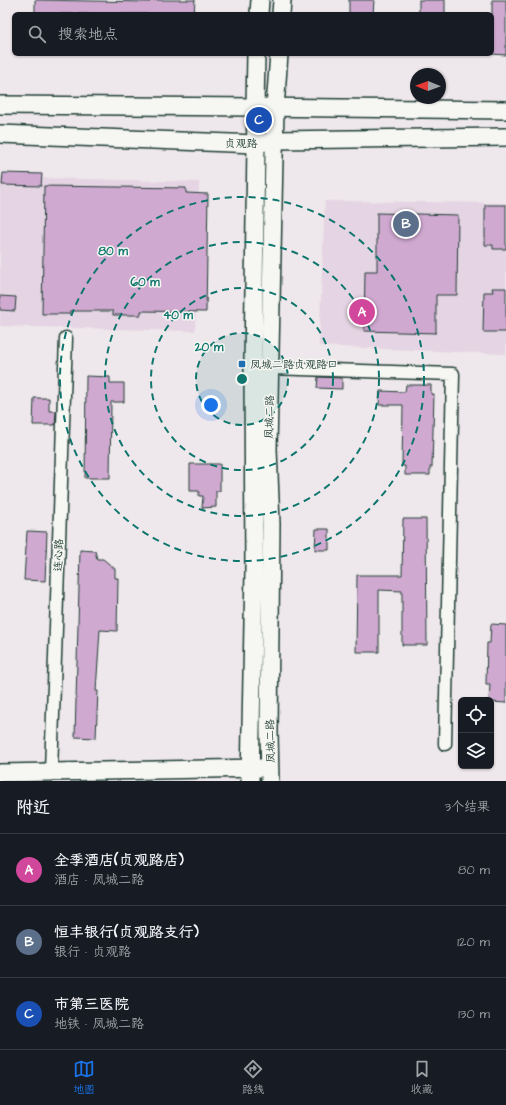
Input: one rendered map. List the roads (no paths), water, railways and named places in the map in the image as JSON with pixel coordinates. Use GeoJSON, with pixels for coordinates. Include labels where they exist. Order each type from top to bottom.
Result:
{"type":"FeatureCollection","features":[{"type":"Feature","properties":{"kind":"main road"},"geometry":{"type":"LineString","coordinates":[[259,12],[260,0]]}},
{"type":"Feature","properties":{"kind":"main road"},"geometry":{"type":"LineString","coordinates":[[282,0],[282,12]]}},
{"type":"Feature","properties":{"kind":"main road","name":"凤城二路"},"geometry":{"type":"LineString","coordinates":[[250,775],[254,571],[253,364],[256,56]]}},
{"type":"Feature","properties":{"kind":"main road","name":"凤城二路"},"geometry":{"type":"LineString","coordinates":[[270,774],[271,524],[268,449],[275,108],[279,56]]}},
{"type":"Feature","properties":{"kind":"main road"},"geometry":{"type":"LineString","coordinates":[[0,105],[506,110]]}},
{"type":"Feature","properties":{"kind":"main road","name":"贞观路"},"geometry":{"type":"LineString","coordinates":[[0,134],[256,144],[275,140],[506,137]]}},
{"type":"Feature","properties":{"kind":"main road"},"geometry":{"type":"LineString","coordinates":[[0,774],[51,772],[270,774]]}},
{"type":"Feature","properties":{"kind":"street","name":"连心路"},"geometry":{"type":"LineString","coordinates":[[51,772],[66,338]]}},
{"type":"Feature","properties":{"kind":"street"},"geometry":{"type":"LineString","coordinates":[[270,368],[453,374],[444,744]]}},
{"type":"Feature","properties":{"kind":"place","name":"市第三医院"},"geometry":{"type":"Point","coordinates":[259,120]}},
{"type":"Feature","properties":{"kind":"place","name":"恒丰银行(贞观路支行)"},"geometry":{"type":"Point","coordinates":[406,224]}},
{"type":"Feature","properties":{"kind":"place","name":"全季酒店(贞观路店)"},"geometry":{"type":"Point","coordinates":[362,312]}},
{"type":"Feature","properties":{"kind":"place","name":"凤城二路贞观路口"},"geometry":{"type":"Point","coordinates":[242,364]}}]}
